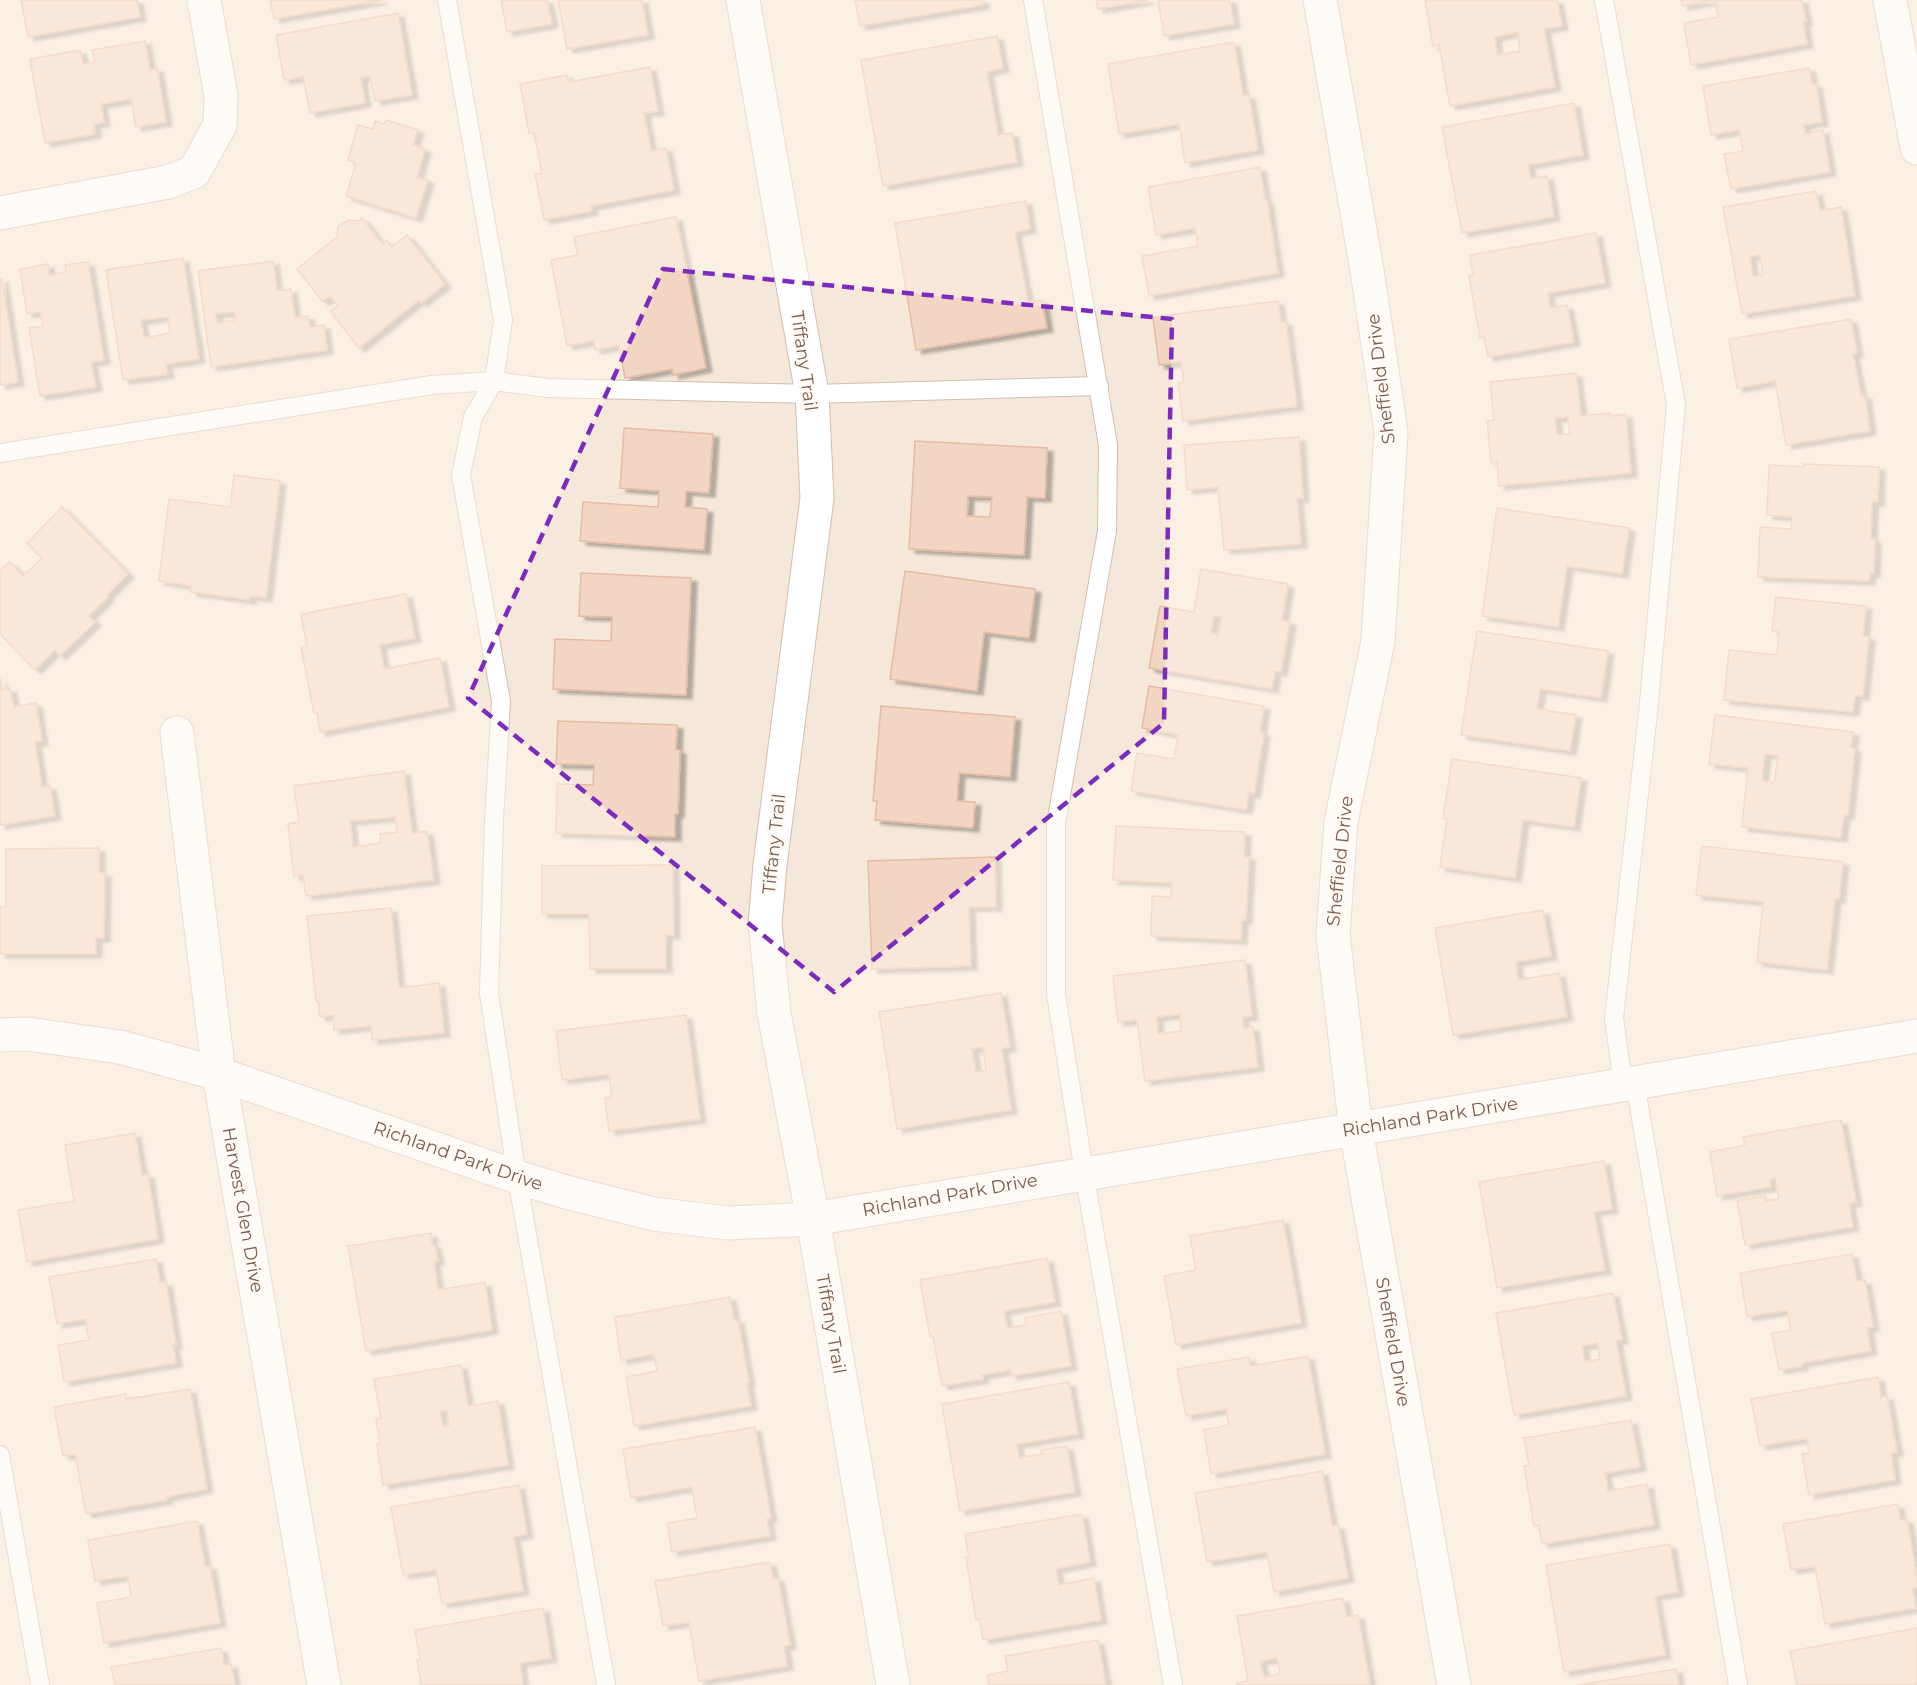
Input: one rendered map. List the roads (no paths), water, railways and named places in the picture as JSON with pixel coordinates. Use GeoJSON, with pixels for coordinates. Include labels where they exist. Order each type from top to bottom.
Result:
{"type":"FeatureCollection","features":[{"type":"Feature","properties":{"kind":"street"},"geometry":{"type":"LineString","coordinates":[[1,209],[168,182],[194,172],[220,125],[221,96],[204,0]]}},
{"type":"Feature","properties":{"kind":"street","name":"Tiffany Trail"},"geometry":{"type":"LineString","coordinates":[[743,0],[812,394],[817,498],[770,865],[765,924],[774,1013],[813,1219],[892,1685]]}},
{"type":"Feature","properties":{"kind":"street","name":"Sheffield Drive"},"geometry":{"type":"LineString","coordinates":[[1320,0],[1367,270],[1391,432],[1378,641],[1341,822],[1333,935],[1356,1130],[1454,1685]]}},
{"type":"Feature","properties":{"kind":"street"},"geometry":{"type":"LineString","coordinates":[[1890,0],[1917,148]]}},
{"type":"Feature","properties":{"kind":"street","name":"Harvest Glen Drive"},"geometry":{"type":"LineString","coordinates":[[177,733],[219,1074],[324,1685]]}},
{"type":"Feature","properties":{"kind":"street","name":"Richland Park Drive"},"geometry":{"type":"LineString","coordinates":[[0,1035],[27,1034],[120,1047],[219,1074],[566,1192],[654,1215],[728,1223],[813,1219],[1084,1172],[1356,1130],[1917,1036]]}},
{"type":"Feature","properties":{"kind":"lane"},"geometry":{"type":"LineString","coordinates":[[447,0],[503,320],[494,381],[473,417],[461,475],[501,700],[494,821],[489,993],[517,1177],[606,1685]]}},
{"type":"Feature","properties":{"kind":"lane"},"geometry":{"type":"LineString","coordinates":[[1033,0],[1108,445],[1107,531],[1056,824],[1056,994],[1084,1172],[1173,1685]]}},
{"type":"Feature","properties":{"kind":"lane"},"geometry":{"type":"LineString","coordinates":[[1604,0],[1676,405],[1648,713],[1614,1018],[1629,1084],[1738,1685]]}},
{"type":"Feature","properties":{"kind":"lane"},"geometry":{"type":"LineString","coordinates":[[0,453],[432,385],[494,381],[548,388],[812,394],[1099,386]]}},
{"type":"Feature","properties":{"kind":"lane"},"geometry":{"type":"LineString","coordinates":[[0,1455],[40,1685]]}}]}
